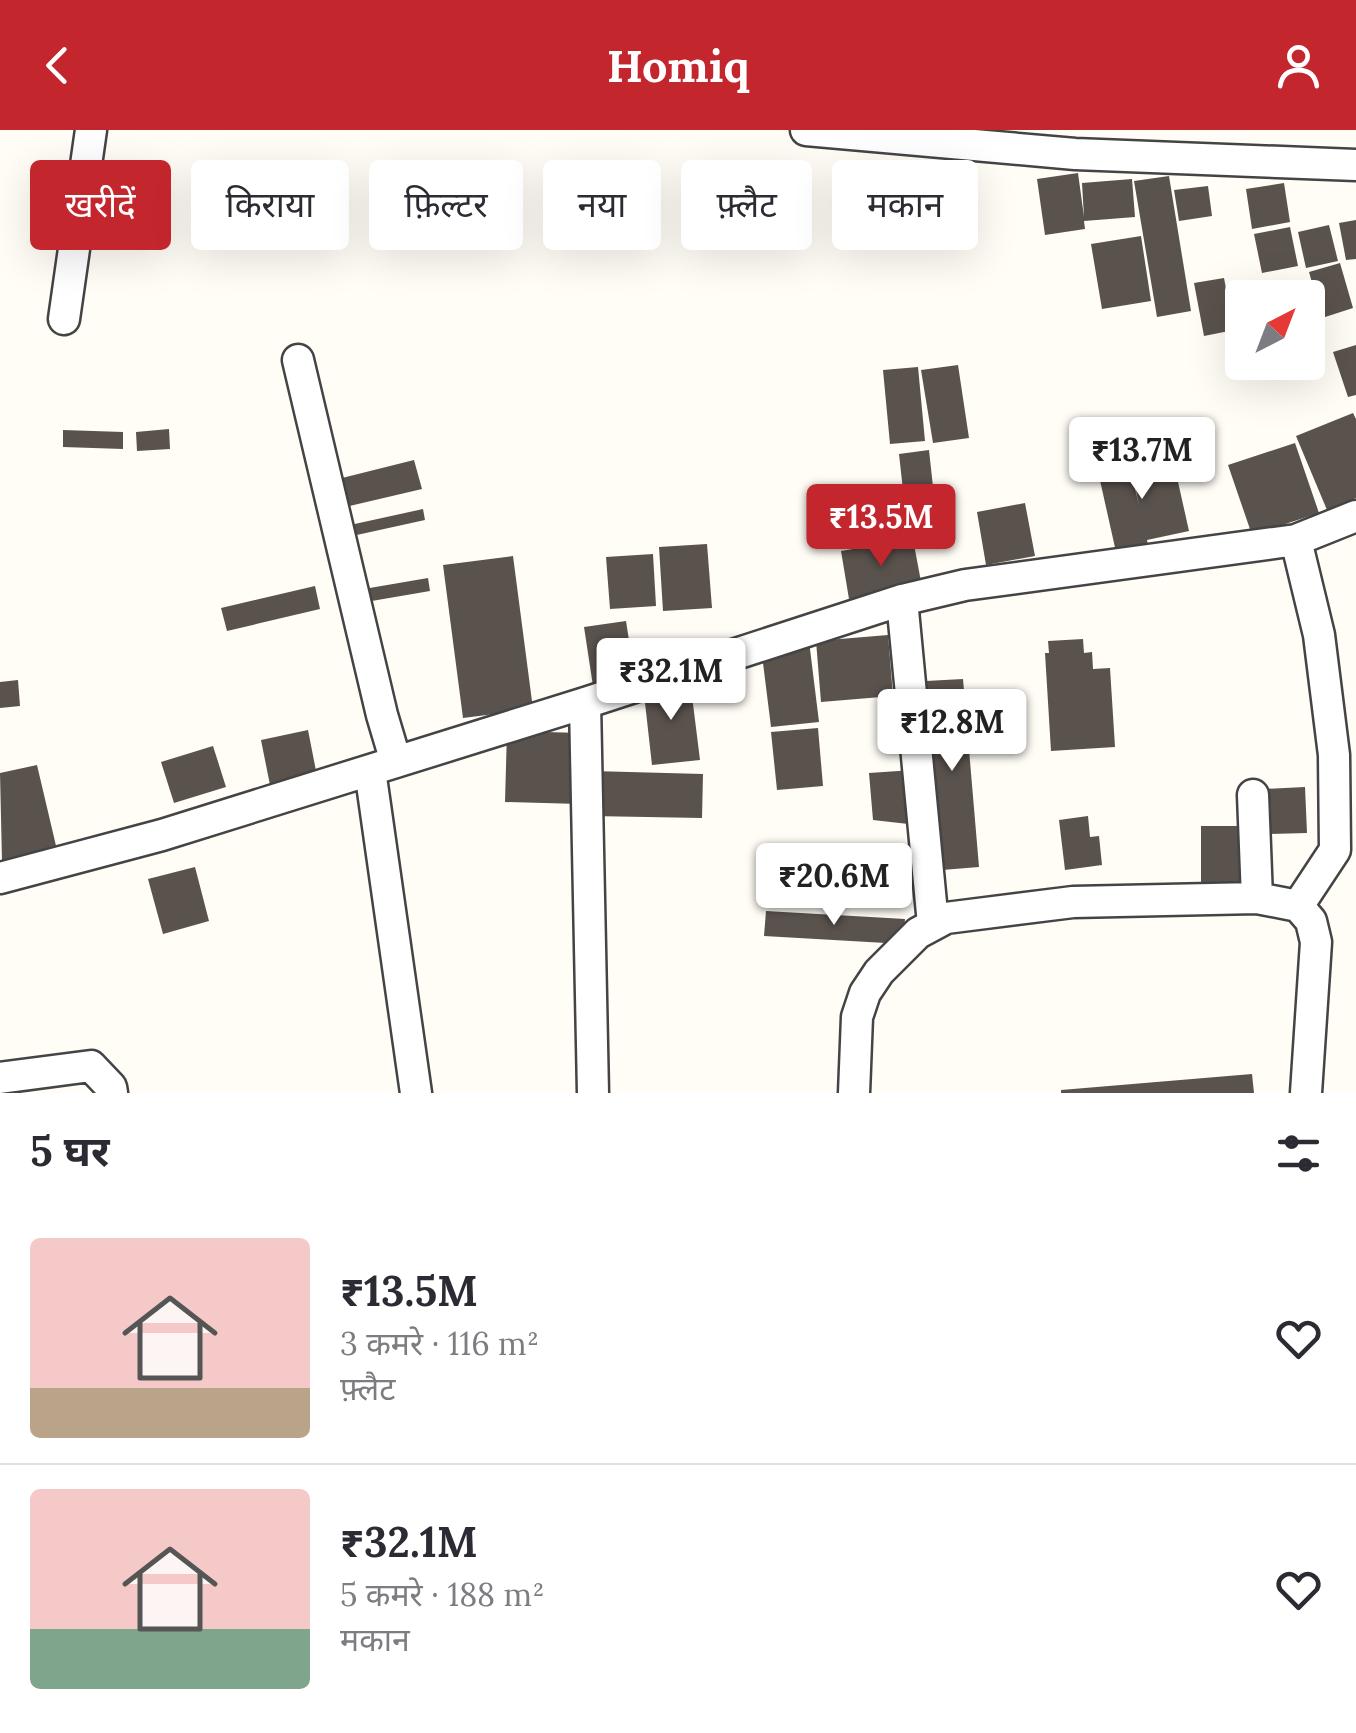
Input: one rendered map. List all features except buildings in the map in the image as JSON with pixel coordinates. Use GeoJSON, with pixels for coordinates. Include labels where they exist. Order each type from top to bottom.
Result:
{"type":"FeatureCollection","features":[{"type":"Feature","properties":{"kind":"street"},"geometry":{"type":"LineString","coordinates":[[64,319],[91,130]]}},
{"type":"Feature","properties":{"kind":"street"},"geometry":{"type":"LineString","coordinates":[[806,130],[1075,154],[1356,165]]}},
{"type":"Feature","properties":{"kind":"street"},"geometry":{"type":"LineString","coordinates":[[298,360],[382,715],[383,766],[416,1093]]}},
{"type":"Feature","properties":{"kind":"street"},"geometry":{"type":"LineString","coordinates":[[0,878],[162,834],[383,766],[902,600],[965,586],[1296,540],[1356,516]]}},
{"type":"Feature","properties":{"kind":"street"},"geometry":{"type":"LineString","coordinates":[[1296,540],[1322,652],[1334,755],[1335,850],[1298,906]]}},
{"type":"Feature","properties":{"kind":"street"},"geometry":{"type":"LineString","coordinates":[[902,600],[933,924]]}},
{"type":"Feature","properties":{"kind":"street"},"geometry":{"type":"LineString","coordinates":[[585,703],[592,1093]]}},
{"type":"Feature","properties":{"kind":"street"},"geometry":{"type":"LineString","coordinates":[[1254,795],[1257,898]]}},
{"type":"Feature","properties":{"kind":"street"},"geometry":{"type":"LineString","coordinates":[[854,1093],[856,1017],[865,992],[918,933],[933,924],[966,913],[1073,902],[1257,898],[1298,906],[1311,921],[1316,942],[1306,1093]]}},
{"type":"Feature","properties":{"kind":"street"},"geometry":{"type":"LineString","coordinates":[[0,1078],[91,1066],[112,1093]]}}]}
